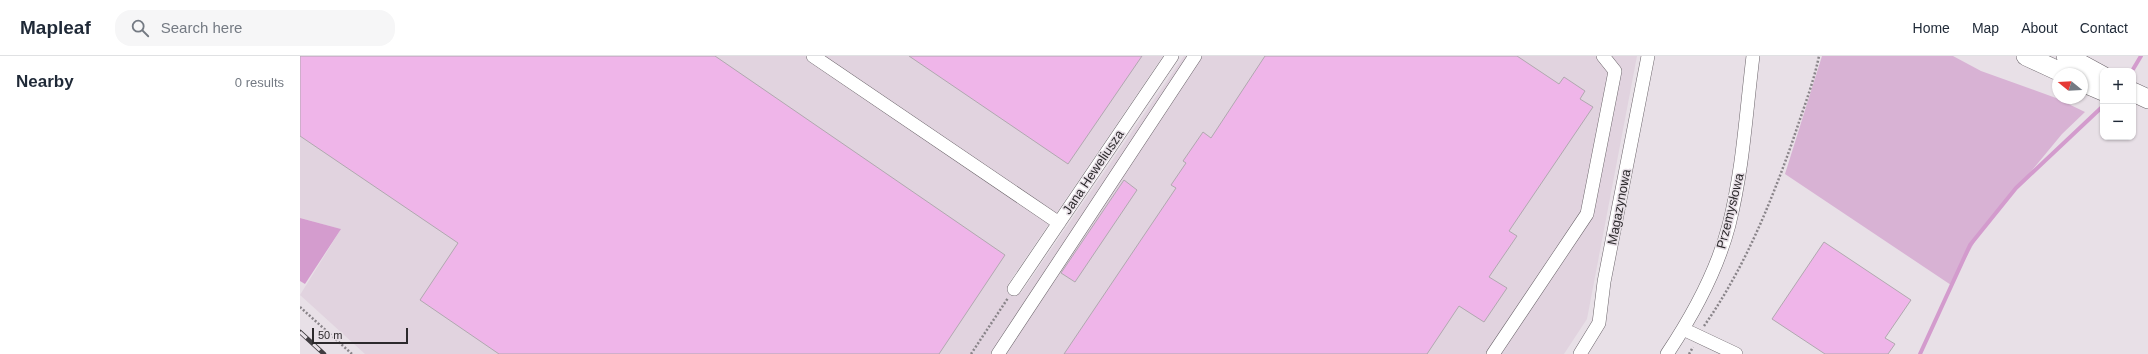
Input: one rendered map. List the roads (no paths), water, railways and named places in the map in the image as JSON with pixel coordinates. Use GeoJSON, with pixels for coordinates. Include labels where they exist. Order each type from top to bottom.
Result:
{"type":"FeatureCollection","features":[{"type":"Feature","properties":{"kind":"highway"},"geometry":{"type":"LineString","coordinates":[[2026,56],[2052,68]]}},
{"type":"Feature","properties":{"kind":"highway"},"geometry":{"type":"LineString","coordinates":[[2066,56],[2100,74]]}},
{"type":"Feature","properties":{"kind":"highway"},"geometry":{"type":"LineString","coordinates":[[2088,85],[2100,90]]}},
{"type":"Feature","properties":{"kind":"highway"},"geometry":{"type":"LineString","coordinates":[[2136,93],[2148,99]]}},
{"type":"Feature","properties":{"kind":"highway"},"geometry":{"type":"LineString","coordinates":[[2136,106],[2148,112]]}},
{"type":"Feature","properties":{"kind":"street"},"geometry":{"type":"LineString","coordinates":[[813,56],[1059,223]]}},
{"type":"Feature","properties":{"kind":"street","name":"Jana Heweliusza"},"geometry":{"type":"LineString","coordinates":[[1014,289],[1172,56]]}},
{"type":"Feature","properties":{"kind":"street"},"geometry":{"type":"LineString","coordinates":[[998,354],[1196,56]]}},
{"type":"Feature","properties":{"kind":"street","name":"Magazynowa"},"geometry":{"type":"LineString","coordinates":[[1580,354],[1599,323],[1604,282],[1648,56]]}},
{"type":"Feature","properties":{"kind":"street","name":"Przemysłowa"},"geometry":{"type":"LineString","coordinates":[[1667,354],[1706,288],[1729,226],[1745,140],[1753,57]]}},
{"type":"Feature","properties":{"kind":"street"},"geometry":{"type":"LineString","coordinates":[[1493,354],[1587,214],[1615,71],[1608,58]]}},
{"type":"Feature","properties":{"kind":"street"},"geometry":{"type":"LineString","coordinates":[[1502,354],[1514,322]]}},
{"type":"Feature","properties":{"kind":"street"},"geometry":{"type":"LineString","coordinates":[[1683,329],[1736,354]]}},
{"type":"Feature","properties":{"kind":"waterway"},"geometry":{"type":"LineString","coordinates":[[2134,68],[2141,56]]}},
{"type":"Feature","properties":{"kind":"waterway"},"geometry":{"type":"LineString","coordinates":[[1920,354],[1970,245],[2016,188],[2100,109]]}},
{"type":"Feature","properties":{"kind":"railway"},"geometry":{"type":"LineString","coordinates":[[300,332],[324,354]]}}]}
